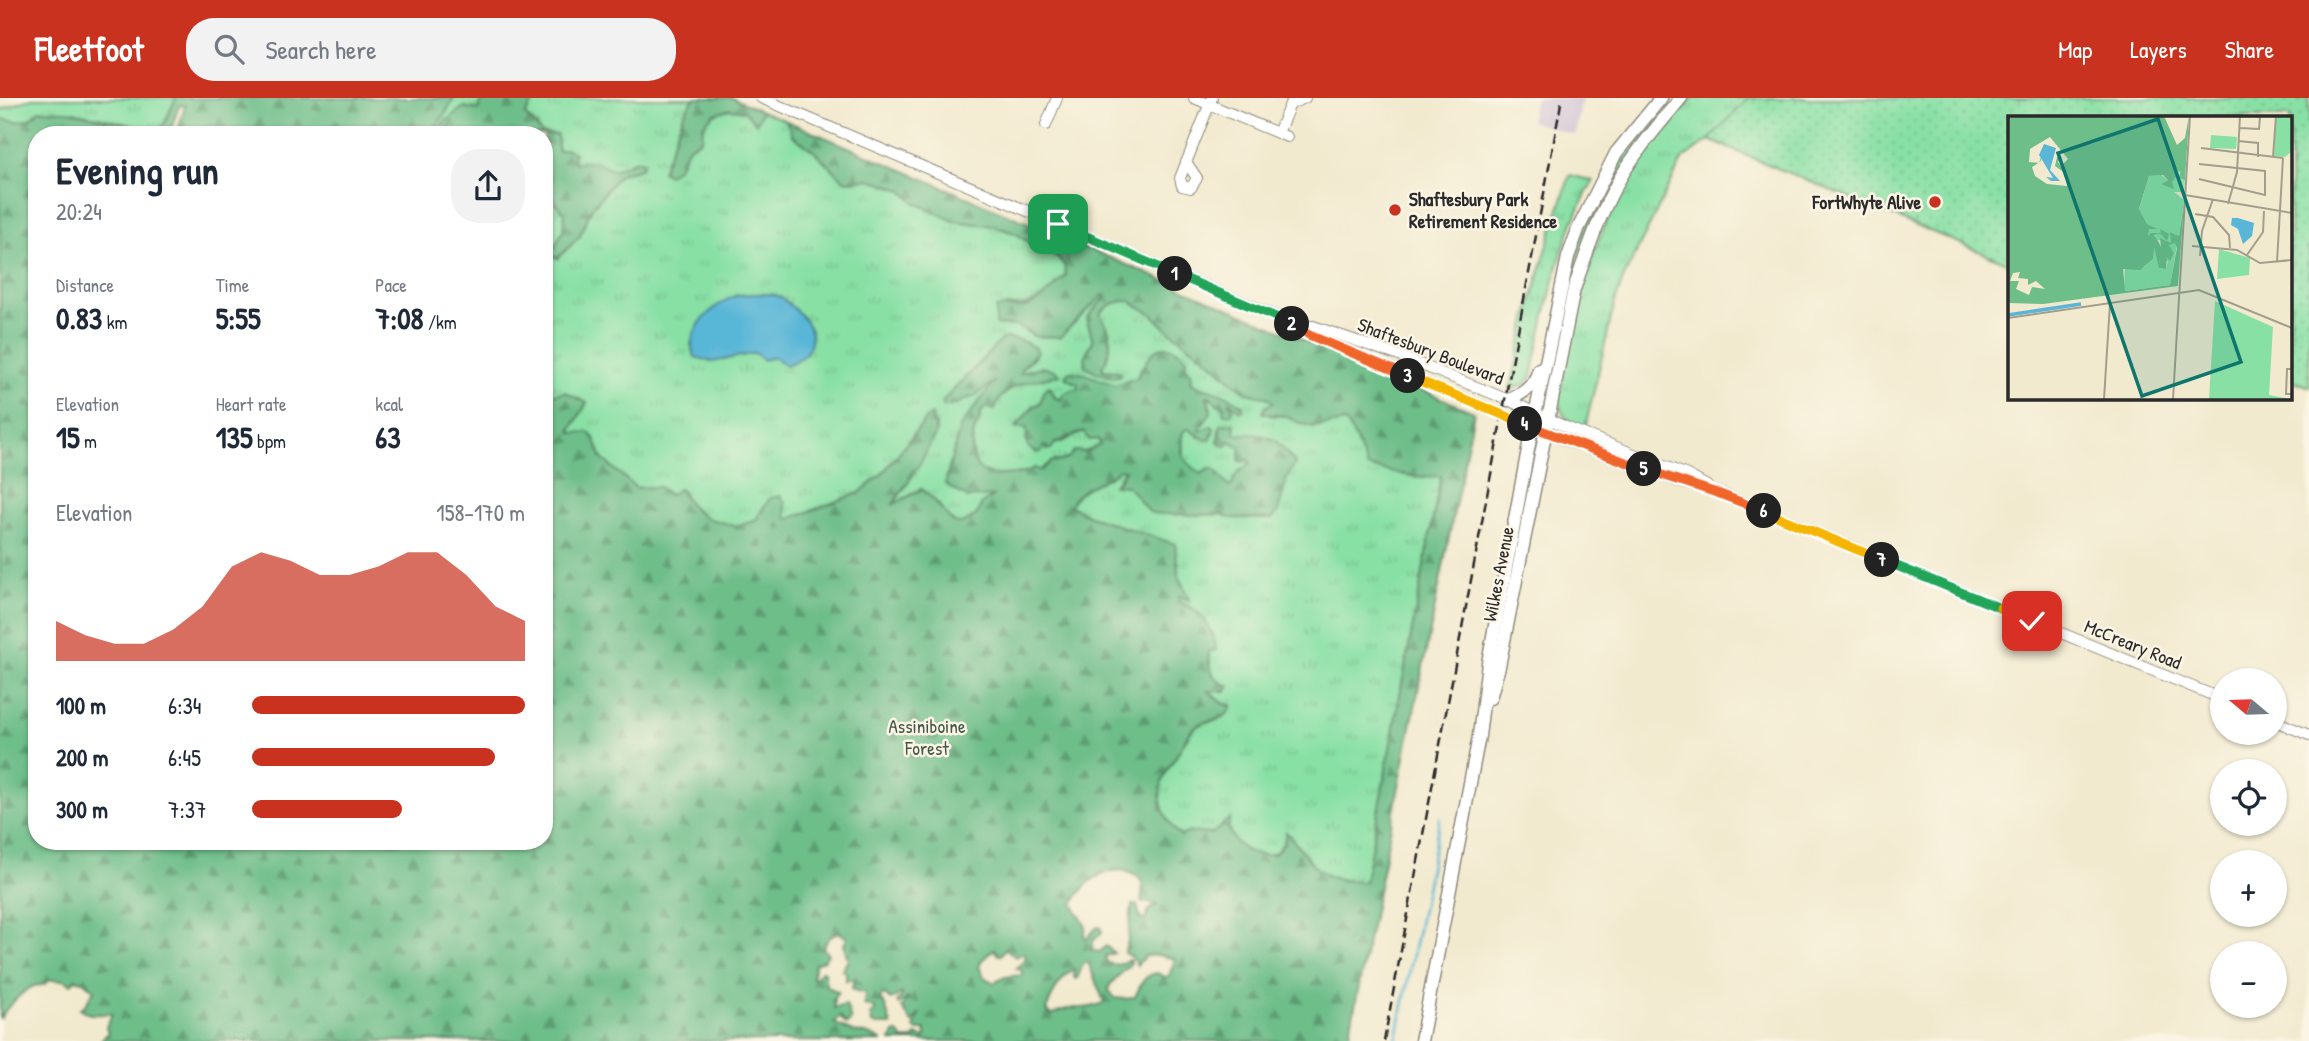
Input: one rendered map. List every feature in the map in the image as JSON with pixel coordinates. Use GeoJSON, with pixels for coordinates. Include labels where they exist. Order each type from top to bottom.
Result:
{"type":"FeatureCollection","features":[{"type":"Feature","properties":{"kind":"main road"},"geometry":{"type":"LineString","coordinates":[[1508,400],[1527,391],[1532,385],[1553,326],[1572,244],[1590,202],[1616,153],[1661,98]]}},
{"type":"Feature","properties":{"kind":"main road"},"geometry":{"type":"LineString","coordinates":[[1543,421],[1574,289],[1593,233],[1615,187],[1646,140],[1681,98]]}},
{"type":"Feature","properties":{"kind":"main road"},"geometry":{"type":"LineString","coordinates":[[1543,421],[1553,326]]}},
{"type":"Feature","properties":{"kind":"main road","name":"Wilkes Avenue"},"geometry":{"type":"LineString","coordinates":[[1421,1041],[1479,736],[1488,663],[1533,427],[1543,421]]}},
{"type":"Feature","properties":{"kind":"main road","name":"Wilkes Avenue"},"geometry":{"type":"LineString","coordinates":[[1479,736],[1499,666],[1543,421]]}},
{"type":"Feature","properties":{"kind":"street","name":"Shaftesbury Boulevard"},"geometry":{"type":"LineString","coordinates":[[761,98],[1298,326],[1309,335],[1533,427]]}},
{"type":"Feature","properties":{"kind":"street"},"geometry":{"type":"LineString","coordinates":[[772,98],[785,108]]}},
{"type":"Feature","properties":{"kind":"street"},"geometry":{"type":"LineString","coordinates":[[1046,125],[1058,98]]}},
{"type":"Feature","properties":{"kind":"street"},"geometry":{"type":"LineString","coordinates":[[1194,98],[1211,101],[1283,135],[1290,104],[1305,98]]}},
{"type":"Feature","properties":{"kind":"street"},"geometry":{"type":"LineString","coordinates":[[1186,162],[1211,101]]}},
{"type":"Feature","properties":{"kind":"street","name":"Shaftesbury Boulevard"},"geometry":{"type":"LineString","coordinates":[[1298,326],[1313,326],[1396,355],[1508,400],[1543,421]]}},
{"type":"Feature","properties":{"kind":"street","name":"McCreary Road"},"geometry":{"type":"LineString","coordinates":[[1543,421],[1683,483],[1720,494],[2210,694]]}},
{"type":"Feature","properties":{"kind":"street"},"geometry":{"type":"LineString","coordinates":[[2287,726],[2309,735]]}},
{"type":"Feature","properties":{"kind":"shaded area"},"geometry":{"type":"Polygon","coordinates":[[[1535,98],[1582,98],[1575,135],[1530,121],[1535,98]]]}},
{"type":"Feature","properties":{"kind":"green space"},"geometry":{"type":"Polygon","coordinates":[[[32,98],[177,99],[163,126],[136,126],[99,117],[32,119],[21,122],[0,119],[0,110],[32,98]]]}},
{"type":"Feature","properties":{"kind":"green space","name":"Assiniboine Forest"},"geometry":{"type":"Polygon","coordinates":[[[176,98],[454,98],[436,126],[179,126],[185,106],[179,106],[172,126],[163,126],[176,98]]]}},
{"type":"Feature","properties":{"kind":"green space"},"geometry":{"type":"Polygon","coordinates":[[[454,98],[485,98],[479,110],[473,108],[441,126],[436,126],[454,98]]]}},
{"type":"Feature","properties":{"kind":"green space"},"geometry":{"type":"Polygon","coordinates":[[[485,98],[536,98],[525,115],[535,126],[441,126],[464,107],[479,110],[485,98]]]}},
{"type":"Feature","properties":{"kind":"green space"},"geometry":{"type":"Polygon","coordinates":[[[536,98],[694,98],[684,114],[664,166],[678,167],[689,147],[702,139],[705,124],[714,114],[728,110],[743,111],[756,123],[762,111],[787,121],[792,135],[814,151],[844,180],[868,179],[880,182],[902,190],[916,203],[954,221],[995,226],[1046,247],[1064,265],[1066,275],[1046,295],[1033,303],[1006,306],[996,325],[1017,326],[1034,336],[1060,337],[1102,294],[1105,297],[1088,324],[1093,341],[1086,353],[1085,366],[1104,370],[1102,367],[1108,355],[1110,335],[1100,314],[1113,304],[1130,301],[1152,314],[1248,393],[1269,398],[1273,403],[1265,407],[1271,416],[1287,416],[1313,427],[1345,422],[1350,427],[1368,467],[1416,477],[1441,475],[1365,882],[1326,875],[1303,855],[1286,833],[1282,846],[1274,853],[1264,855],[1253,854],[1235,841],[1230,831],[1229,819],[1212,834],[1181,837],[1176,832],[1167,819],[1160,797],[1163,778],[1192,731],[1202,724],[1216,721],[1231,705],[1223,704],[1206,690],[1229,686],[1214,676],[1206,646],[1179,602],[1178,596],[1188,598],[1179,577],[1178,561],[1070,506],[1080,492],[1119,469],[1125,469],[1114,485],[1127,486],[1150,512],[1223,514],[1229,518],[1272,519],[1295,463],[1271,440],[1256,434],[1239,436],[1233,429],[1219,429],[1218,441],[1222,445],[1229,441],[1239,444],[1251,464],[1234,478],[1229,488],[1211,468],[1201,474],[1183,459],[1183,431],[1189,429],[1199,437],[1205,429],[1200,432],[1200,426],[1205,422],[1211,408],[1207,396],[1232,408],[1229,401],[1240,411],[1243,405],[1192,383],[1191,372],[1170,348],[1161,348],[1141,368],[1137,378],[1115,385],[1071,371],[1065,376],[1078,384],[1078,390],[1071,390],[1063,400],[1056,398],[1051,388],[1044,391],[1040,404],[1033,406],[1016,427],[1026,427],[1044,446],[1060,443],[1085,431],[1089,440],[1098,439],[1100,445],[1085,452],[1074,451],[1064,460],[1052,461],[1039,471],[1035,468],[1022,473],[993,475],[980,471],[973,456],[973,438],[981,413],[985,407],[989,407],[1016,385],[1032,380],[1041,367],[1020,373],[1036,355],[1036,348],[1008,338],[1002,339],[943,401],[965,398],[996,380],[960,427],[945,484],[994,496],[968,521],[952,523],[939,505],[920,489],[892,506],[936,433],[936,425],[927,418],[882,474],[859,493],[789,519],[765,505],[755,521],[733,525],[712,521],[687,501],[682,491],[669,495],[659,487],[636,488],[602,459],[595,440],[589,433],[572,433],[571,430],[587,403],[565,392],[553,394],[553,200],[565,212],[563,230],[555,247],[558,258],[580,236],[591,209],[618,176],[634,170],[644,161],[634,161],[614,170],[594,161],[575,163],[572,158],[575,153],[558,151],[557,135],[553,135],[553,126],[537,126],[525,115],[536,98]],[[736,295],[691,343],[693,354],[755,353],[767,359],[774,357],[786,365],[806,352],[811,329],[777,295],[736,295]]]}},
{"type":"Feature","properties":{"kind":"green space"},"geometry":{"type":"Polygon","coordinates":[[[694,98],[732,98],[762,111],[756,123],[744,111],[730,109],[714,114],[703,125],[702,138],[689,147],[678,167],[668,175],[662,171],[684,114],[694,98]]]}},
{"type":"Feature","properties":{"kind":"green space"},"geometry":{"type":"Polygon","coordinates":[[[1667,98],[1674,98],[1601,202],[1571,274],[1578,243],[1613,169],[1635,135],[1667,98]]]}},
{"type":"Feature","properties":{"kind":"green space","name":"FortWhyte Alive"},"geometry":{"type":"Polygon","coordinates":[[[1693,98],[2309,98],[2309,387],[2292,380],[2292,116],[2008,116],[2008,263],[1709,140],[1682,160],[1623,279],[1585,428],[1577,426],[1567,419],[1561,409],[1560,390],[1577,310],[1598,241],[1617,197],[1636,165],[1693,98]]]}},
{"type":"Feature","properties":{"kind":"green space","name":"FortWhyte Alive"},"geometry":{"type":"Polygon","coordinates":[[[1749,98],[2309,98],[2309,387],[2292,380],[2292,116],[2008,116],[2008,263],[1709,140],[1749,98]]]}},
{"type":"Feature","properties":{"kind":"green space","name":"Assiniboine Forest"},"geometry":{"type":"Polygon","coordinates":[[[39,110],[69,111],[134,126],[28,126],[28,850],[553,850],[553,394],[565,392],[587,403],[571,429],[572,433],[589,432],[602,459],[636,488],[659,487],[669,495],[679,489],[694,510],[706,518],[736,526],[755,521],[770,498],[780,496],[785,503],[786,517],[789,519],[859,493],[882,474],[932,415],[936,432],[920,464],[892,505],[922,489],[953,522],[961,524],[976,515],[983,503],[993,496],[968,498],[945,484],[960,427],[995,381],[975,396],[950,406],[943,406],[943,401],[1002,339],[1012,338],[1031,345],[1038,351],[1020,373],[1045,368],[1060,374],[1013,387],[999,400],[995,410],[985,407],[983,409],[974,431],[972,449],[975,464],[986,473],[1015,474],[1035,468],[1040,471],[1052,461],[1065,460],[1074,451],[1085,452],[1100,445],[1098,439],[1089,440],[1084,431],[1055,443],[1051,449],[1046,450],[1047,447],[1044,446],[1041,452],[1037,453],[1027,444],[1026,427],[1015,428],[1034,406],[1040,404],[1044,390],[1049,386],[1055,398],[1062,400],[1062,395],[1078,389],[1078,384],[1066,378],[1068,372],[1085,374],[1115,385],[1137,378],[1151,355],[1163,347],[1178,351],[1187,359],[1185,366],[1191,372],[1192,383],[1236,400],[1244,410],[1240,411],[1229,401],[1233,411],[1231,414],[1224,414],[1222,405],[1207,396],[1211,412],[1200,431],[1211,426],[1214,428],[1211,439],[1206,440],[1188,429],[1183,431],[1183,456],[1190,465],[1201,474],[1211,468],[1229,487],[1232,486],[1238,472],[1251,463],[1248,460],[1239,460],[1241,447],[1229,441],[1227,446],[1222,445],[1218,441],[1221,425],[1234,423],[1235,433],[1274,440],[1295,463],[1287,478],[1278,512],[1272,519],[1229,518],[1223,514],[1150,512],[1127,486],[1113,485],[1119,481],[1125,470],[1119,469],[1086,488],[1074,498],[1070,506],[1087,515],[1175,544],[1179,577],[1189,600],[1179,596],[1179,602],[1194,609],[1205,620],[1216,650],[1209,651],[1210,668],[1219,681],[1229,686],[1226,691],[1208,691],[1223,704],[1232,706],[1228,712],[1220,719],[1201,723],[1191,730],[1163,778],[1160,796],[1171,825],[1181,836],[1189,832],[1212,834],[1230,818],[1228,828],[1236,842],[1246,850],[1260,854],[1275,854],[1285,841],[1286,832],[1317,869],[1335,878],[1365,882],[1441,476],[1416,477],[1367,467],[1345,422],[1313,427],[1287,416],[1263,413],[1265,407],[1273,403],[1269,398],[1248,393],[1152,314],[1130,301],[1113,304],[1100,314],[1109,331],[1110,340],[1108,355],[1102,367],[1104,370],[1118,371],[1121,375],[1112,377],[1085,366],[1086,353],[1093,341],[1087,318],[1105,297],[1103,295],[1060,337],[1034,336],[1017,326],[996,325],[996,308],[1022,308],[1031,305],[1066,276],[1064,265],[1057,257],[1046,247],[995,226],[954,221],[916,203],[902,190],[880,182],[868,179],[844,180],[814,151],[792,135],[787,121],[1474,412],[1348,1041],[891,1041],[894,1033],[898,1033],[903,1039],[914,1039],[916,1035],[924,1038],[925,1030],[914,1028],[920,1013],[912,1023],[902,1008],[909,997],[899,1005],[897,1002],[902,993],[891,1000],[883,994],[880,1000],[885,1005],[891,1025],[872,1023],[870,1015],[875,1012],[874,1008],[864,1005],[865,993],[853,990],[854,979],[846,981],[846,972],[842,970],[848,960],[844,945],[847,938],[839,932],[825,943],[823,948],[828,954],[824,960],[815,964],[812,978],[821,971],[824,972],[826,986],[838,992],[834,998],[834,1008],[846,1005],[851,1020],[849,1023],[846,1024],[840,1017],[834,1023],[854,1033],[866,1034],[883,1041],[100,1041],[108,1033],[106,1027],[112,1014],[91,1014],[80,1008],[86,1004],[94,990],[83,981],[75,979],[71,984],[64,980],[49,980],[43,985],[30,988],[15,1000],[0,1019],[0,119],[26,120],[39,110]],[[1123,870],[1099,875],[1087,884],[1073,904],[1086,927],[1084,937],[1087,939],[1100,927],[1102,932],[1093,941],[1092,950],[1100,952],[1106,946],[1114,953],[1105,956],[1107,963],[1118,965],[1129,960],[1131,962],[1108,989],[1115,998],[1135,997],[1148,976],[1157,973],[1169,976],[1175,959],[1159,955],[1145,956],[1137,965],[1132,957],[1124,953],[1132,905],[1137,905],[1141,920],[1145,920],[1149,910],[1157,905],[1141,901],[1143,888],[1141,880],[1123,870]],[[994,949],[982,960],[979,967],[984,977],[994,983],[1005,977],[1023,975],[1021,970],[1016,968],[1026,955],[1023,953],[1016,957],[1005,949],[998,955],[994,949]],[[1088,962],[1083,964],[1077,979],[1074,978],[1074,969],[1057,987],[1046,1010],[1052,1015],[1065,1009],[1090,1007],[1104,1002],[1088,962]]]}},
{"type":"Feature","properties":{"kind":"green space"},"geometry":{"type":"Polygon","coordinates":[[[553,135],[557,135],[558,151],[566,149],[575,153],[572,158],[575,163],[594,161],[614,170],[634,161],[644,161],[641,168],[618,176],[591,209],[580,236],[558,258],[553,256],[553,247],[563,230],[565,212],[553,198],[553,135]]]}},
{"type":"Feature","properties":{"kind":"green space"},"geometry":{"type":"Polygon","coordinates":[[[1570,175],[1593,181],[1562,251],[1532,376],[1526,384],[1510,390],[1537,282],[1570,175]]]}},
{"type":"Feature","properties":{"kind":"water"},"geometry":{"type":"Polygon","coordinates":[[[770,294],[783,299],[800,314],[810,330],[810,346],[797,360],[786,365],[774,357],[763,360],[755,353],[713,362],[695,357],[692,339],[708,313],[733,297],[770,294]]]}},
{"type":"Feature","properties":{"kind":"waterway"},"geometry":{"type":"LineString","coordinates":[[1396,1041],[1440,818]]}},
{"type":"Feature","properties":{"kind":"railway"},"geometry":{"type":"LineString","coordinates":[[1384,1041],[1562,98]]}},
{"type":"Feature","properties":{"kind":"place","name":"FortWhyte Alive"},"geometry":{"type":"Point","coordinates":[1935,202]}},
{"type":"Feature","properties":{"kind":"place","name":"Shaftesbury Park Retirement Residence"},"geometry":{"type":"Point","coordinates":[1395,210]}},
{"type":"Feature","properties":{"kind":"route"},"geometry":{"type":"LineString","coordinates":[[1058,224],[1298,326],[1309,335],[1523,424],[1720,494],[2032,621]]}}]}
